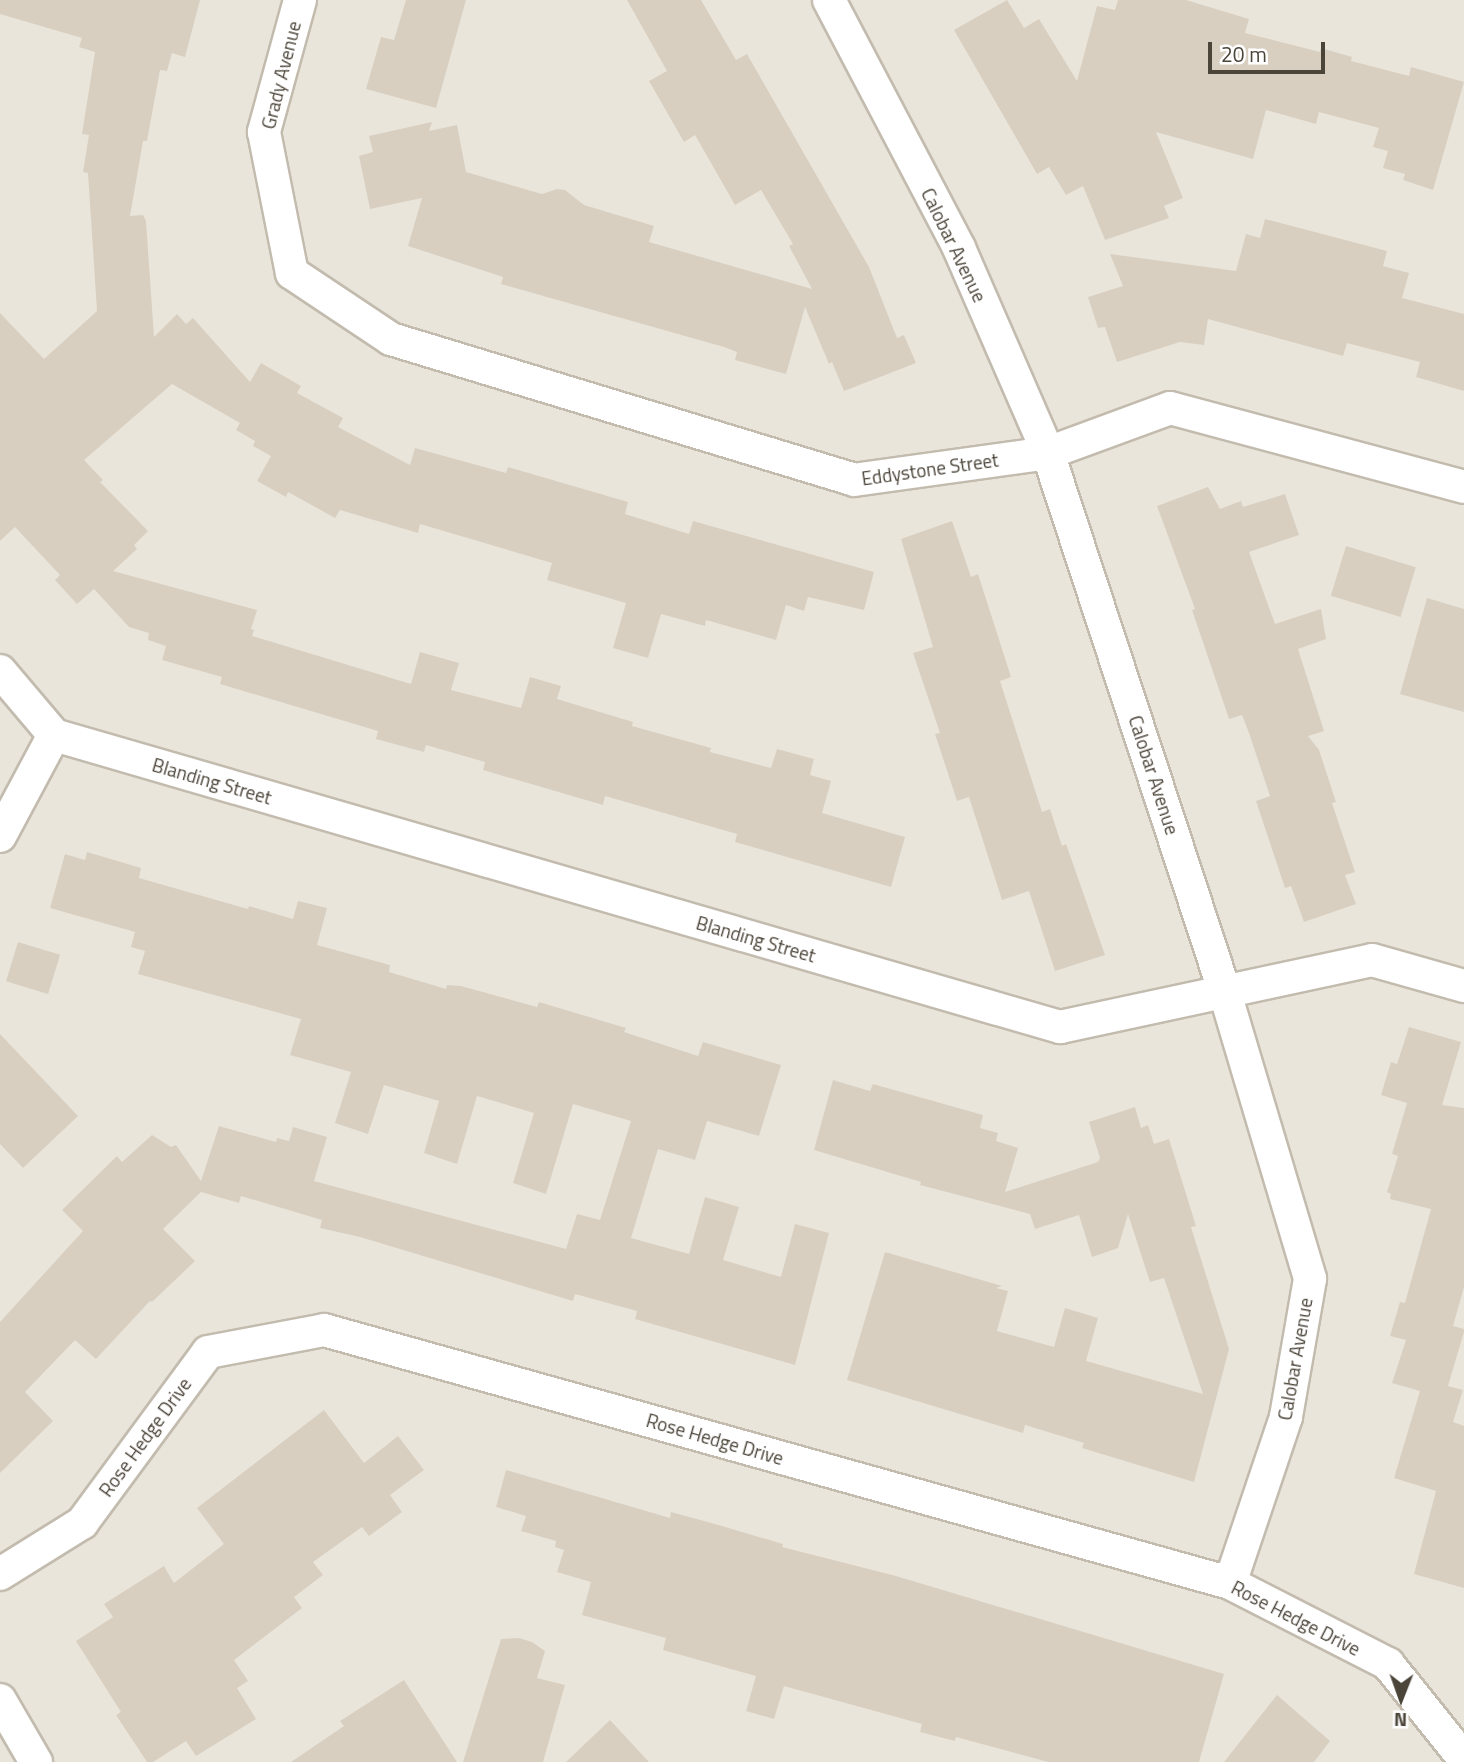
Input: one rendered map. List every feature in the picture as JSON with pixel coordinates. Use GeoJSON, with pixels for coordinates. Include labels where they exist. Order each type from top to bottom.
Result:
{"type":"FeatureCollection","features":[{"type":"Feature","properties":{"kind":"street","name":"Grady Avenue"},"geometry":{"type":"LineString","coordinates":[[292,273],[264,132],[300,0]]}},
{"type":"Feature","properties":{"kind":"street","name":"Calobar Avenue"},"geometry":{"type":"LineString","coordinates":[[829,0],[959,248],[1048,453],[1226,993],[1310,1279],[1286,1417],[1230,1583]]}},
{"type":"Feature","properties":{"kind":"street","name":"Eddystone Street"},"geometry":{"type":"LineString","coordinates":[[292,273],[391,339],[853,480],[1048,453],[1170,408],[1464,487]]}},
{"type":"Feature","properties":{"kind":"street"},"geometry":{"type":"LineString","coordinates":[[0,671],[54,735],[0,836]]}},
{"type":"Feature","properties":{"kind":"street","name":"Blanding Street"},"geometry":{"type":"LineString","coordinates":[[54,735],[1060,1027],[1372,960],[1464,986]]}},
{"type":"Feature","properties":{"kind":"street","name":"Rose Hedge Drive"},"geometry":{"type":"LineString","coordinates":[[0,1574],[82,1523],[208,1352],[324,1330],[1230,1583],[1388,1664],[1464,1759]]}},
{"type":"Feature","properties":{"kind":"street"},"geometry":{"type":"LineString","coordinates":[[0,1700],[36,1762]]}},
{"type":"Feature","properties":{"kind":"shaded area"},"geometry":{"type":"Polygon","coordinates":[[[0,0],[1464,0],[1464,1762],[0,1762],[0,0]]]}},
{"type":"Feature","properties":{"kind":"building"},"geometry":{"type":"Polygon","coordinates":[[[0,0],[200,0],[185,57],[172,53],[167,71],[160,70],[147,141],[143,141],[130,216],[143,215],[146,221],[154,337],[177,314],[186,324],[193,318],[250,382],[261,363],[301,386],[297,393],[343,418],[338,427],[410,465],[415,448],[506,473],[508,467],[628,502],[625,514],[689,534],[693,521],[874,572],[864,610],[808,597],[804,611],[786,605],[776,640],[706,620],[705,626],[661,614],[648,658],[613,648],[626,603],[547,580],[552,563],[420,524],[418,533],[340,510],[335,518],[288,492],[286,497],[257,481],[271,456],[253,446],[255,441],[236,430],[240,423],[172,384],[84,460],[103,480],[100,482],[148,531],[134,545],[137,549],[113,571],[257,610],[251,629],[254,630],[252,636],[411,684],[420,652],[459,663],[451,690],[521,708],[530,677],[561,686],[557,699],[633,722],[632,726],[711,748],[710,752],[771,768],[777,749],[814,759],[810,775],[831,781],[822,813],[905,837],[891,887],[735,842],[737,834],[605,796],[603,805],[483,770],[485,762],[426,745],[424,752],[376,739],[378,731],[220,684],[222,677],[162,660],[166,646],[148,640],[149,633],[129,627],[94,589],[77,604],[55,580],[60,575],[15,527],[0,541],[0,313],[44,359],[97,311],[88,173],[83,172],[89,135],[82,134],[95,52],[79,47],[82,38],[0,14],[0,0]]]}},
{"type":"Feature","properties":{"kind":"building"},"geometry":{"type":"Polygon","coordinates":[[[406,0],[466,0],[436,108],[366,89],[381,37],[394,40],[406,0]]]}},
{"type":"Feature","properties":{"kind":"building"},"geometry":{"type":"Polygon","coordinates":[[[627,0],[701,0],[736,60],[747,54],[869,267],[897,338],[904,335],[916,363],[844,391],[832,362],[829,364],[805,307],[786,374],[735,360],[737,352],[724,347],[501,284],[503,277],[408,246],[422,198],[370,209],[359,156],[373,152],[369,136],[432,122],[429,131],[457,125],[466,172],[542,194],[557,189],[565,190],[584,205],[654,226],[649,242],[812,289],[789,246],[793,244],[761,190],[735,205],[695,135],[684,142],[649,81],[667,71],[627,0]]]}},
{"type":"Feature","properties":{"kind":"building"},"geometry":{"type":"Polygon","coordinates":[[[1007,0],[1024,28],[1039,19],[1077,81],[1097,6],[1115,10],[1118,0],[1186,0],[1249,19],[1245,33],[1320,52],[1321,48],[1352,57],[1351,61],[1409,76],[1411,67],[1464,82],[1433,190],[1403,180],[1405,174],[1383,168],[1388,151],[1373,147],[1379,128],[1319,112],[1316,124],[1266,110],[1253,159],[1156,132],[1183,198],[1164,206],[1169,218],[1105,240],[1083,186],[1066,195],[1049,167],[1037,174],[954,30],[1007,0]]]}},
{"type":"Feature","properties":{"kind":"building"},"geometry":{"type":"Polygon","coordinates":[[[1265,219],[1387,251],[1383,266],[1409,273],[1402,298],[1464,314],[1464,391],[1416,377],[1420,362],[1347,343],[1343,356],[1208,319],[1204,345],[1180,342],[1117,362],[1105,327],[1098,328],[1088,297],[1123,286],[1110,254],[1236,271],[1246,234],[1260,238],[1265,219]]]}},
{"type":"Feature","properties":{"kind":"building"},"geometry":{"type":"Polygon","coordinates":[[[1208,487],[1220,509],[1241,501],[1243,507],[1285,494],[1299,535],[1249,552],[1275,624],[1321,609],[1326,639],[1298,649],[1324,731],[1308,736],[1319,750],[1336,802],[1332,803],[1355,872],[1345,875],[1356,904],[1304,922],[1291,886],[1285,888],[1256,801],[1270,796],[1249,733],[1242,715],[1229,719],[1192,610],[1195,609],[1157,506],[1208,487]]]}},
{"type":"Feature","properties":{"kind":"building"},"geometry":{"type":"Polygon","coordinates":[[[952,521],[971,577],[978,574],[1011,677],[1000,681],[1042,812],[1050,809],[1062,846],[1066,844],[1105,955],[1055,971],[1029,891],[1002,900],[969,797],[957,801],[935,734],[940,733],[913,653],[933,647],[901,539],[952,521]]]}},
{"type":"Feature","properties":{"kind":"building"},"geometry":{"type":"Polygon","coordinates":[[[1346,546],[1416,567],[1401,617],[1331,596],[1346,546]]]}},
{"type":"Feature","properties":{"kind":"building"},"geometry":{"type":"Polygon","coordinates":[[[1427,598],[1464,609],[1464,712],[1400,694],[1427,598]]]}},
{"type":"Feature","properties":{"kind":"building"},"geometry":{"type":"Polygon","coordinates":[[[87,852],[141,868],[139,878],[248,909],[249,906],[293,919],[298,901],[327,908],[317,945],[390,965],[389,972],[446,989],[447,985],[461,986],[537,1007],[539,1002],[626,1028],[624,1032],[698,1056],[703,1042],[781,1065],[759,1136],[707,1121],[695,1160],[658,1149],[631,1238],[689,1254],[705,1197],[739,1207],[723,1260],[781,1277],[795,1224],[829,1233],[795,1365],[635,1319],[637,1311],[575,1294],[573,1301],[360,1237],[320,1228],[322,1220],[241,1196],[239,1203],[201,1192],[163,1229],[195,1261],[150,1301],[96,1359],[75,1340],[25,1392],[53,1421],[0,1473],[0,1322],[83,1231],[62,1210],[117,1156],[122,1162],[152,1135],[171,1147],[176,1145],[201,1181],[219,1126],[276,1142],[277,1138],[289,1141],[293,1127],[327,1137],[314,1181],[566,1249],[577,1214],[600,1220],[631,1121],[573,1104],[546,1194],[513,1183],[534,1113],[477,1096],[457,1164],[424,1153],[439,1101],[384,1085],[368,1134],[335,1123],[351,1072],[290,1055],[301,1019],[138,974],[145,951],[131,947],[135,932],[50,908],[65,854],[85,860],[87,852]]]}},
{"type":"Feature","properties":{"kind":"building"},"geometry":{"type":"Polygon","coordinates":[[[18,942],[60,955],[48,994],[6,981],[18,942]]]}},
{"type":"Feature","properties":{"kind":"building"},"geometry":{"type":"Polygon","coordinates":[[[1409,1027],[1461,1042],[1442,1105],[1464,1108],[1464,1287],[1453,1326],[1464,1329],[1464,1332],[1448,1386],[1463,1390],[1453,1422],[1464,1426],[1464,1588],[1414,1574],[1436,1491],[1394,1478],[1420,1391],[1392,1383],[1406,1340],[1390,1336],[1400,1302],[1405,1303],[1431,1209],[1390,1199],[1391,1194],[1387,1192],[1398,1156],[1392,1154],[1407,1103],[1381,1095],[1391,1062],[1397,1064],[1409,1027]]]}},
{"type":"Feature","properties":{"kind":"building"},"geometry":{"type":"Polygon","coordinates":[[[0,1034],[78,1116],[23,1168],[0,1144],[0,1034]]]}},
{"type":"Feature","properties":{"kind":"building"},"geometry":{"type":"Polygon","coordinates":[[[833,1080],[870,1091],[873,1084],[983,1115],[980,1128],[998,1133],[996,1141],[1018,1148],[1005,1192],[1098,1162],[1100,1158],[1089,1122],[1135,1107],[1141,1128],[1148,1125],[1154,1144],[1169,1139],[1196,1226],[1191,1227],[1229,1349],[1194,1482],[1082,1448],[1084,1443],[1025,1425],[1023,1433],[847,1380],[885,1252],[1002,1286],[996,1288],[1008,1291],[997,1331],[1054,1347],[1065,1308],[1098,1318],[1086,1361],[1203,1394],[1164,1278],[1150,1282],[1128,1214],[1118,1248],[1092,1257],[1079,1215],[1035,1229],[1030,1214],[920,1185],[921,1182],[814,1150],[833,1080]]]}},
{"type":"Feature","properties":{"kind":"building"},"geometry":{"type":"Polygon","coordinates":[[[324,1410],[364,1463],[398,1436],[424,1470],[390,1495],[402,1512],[369,1536],[362,1527],[313,1562],[323,1575],[294,1597],[302,1608],[234,1660],[248,1681],[237,1688],[256,1719],[196,1756],[186,1741],[153,1762],[147,1762],[116,1715],[121,1712],[76,1641],[113,1617],[104,1604],[164,1566],[174,1583],[224,1544],[197,1508],[324,1410]]]}},
{"type":"Feature","properties":{"kind":"building"},"geometry":{"type":"Polygon","coordinates":[[[506,1470],[670,1518],[671,1512],[715,1524],[783,1544],[782,1547],[896,1576],[1224,1674],[1199,1762],[1048,1762],[956,1737],[955,1741],[920,1732],[922,1724],[784,1686],[774,1719],[746,1711],[756,1676],[663,1650],[666,1638],[582,1615],[591,1582],[557,1572],[564,1550],[555,1547],[556,1541],[521,1531],[526,1516],[496,1507],[506,1470]]]}},
{"type":"Feature","properties":{"kind":"building"},"geometry":{"type":"Polygon","coordinates":[[[519,1638],[532,1642],[545,1651],[537,1678],[565,1685],[543,1762],[463,1762],[501,1639],[519,1638]]]}},
{"type":"Feature","properties":{"kind":"building"},"geometry":{"type":"Polygon","coordinates":[[[404,1680],[457,1762],[291,1762],[344,1726],[340,1721],[404,1680]]]}},
{"type":"Feature","properties":{"kind":"building"},"geometry":{"type":"Polygon","coordinates":[[[1277,1695],[1330,1741],[1314,1762],[1224,1762],[1277,1695]]]}},
{"type":"Feature","properties":{"kind":"building"},"geometry":{"type":"Polygon","coordinates":[[[610,1720],[649,1762],[566,1762],[610,1720]]]}}]}
